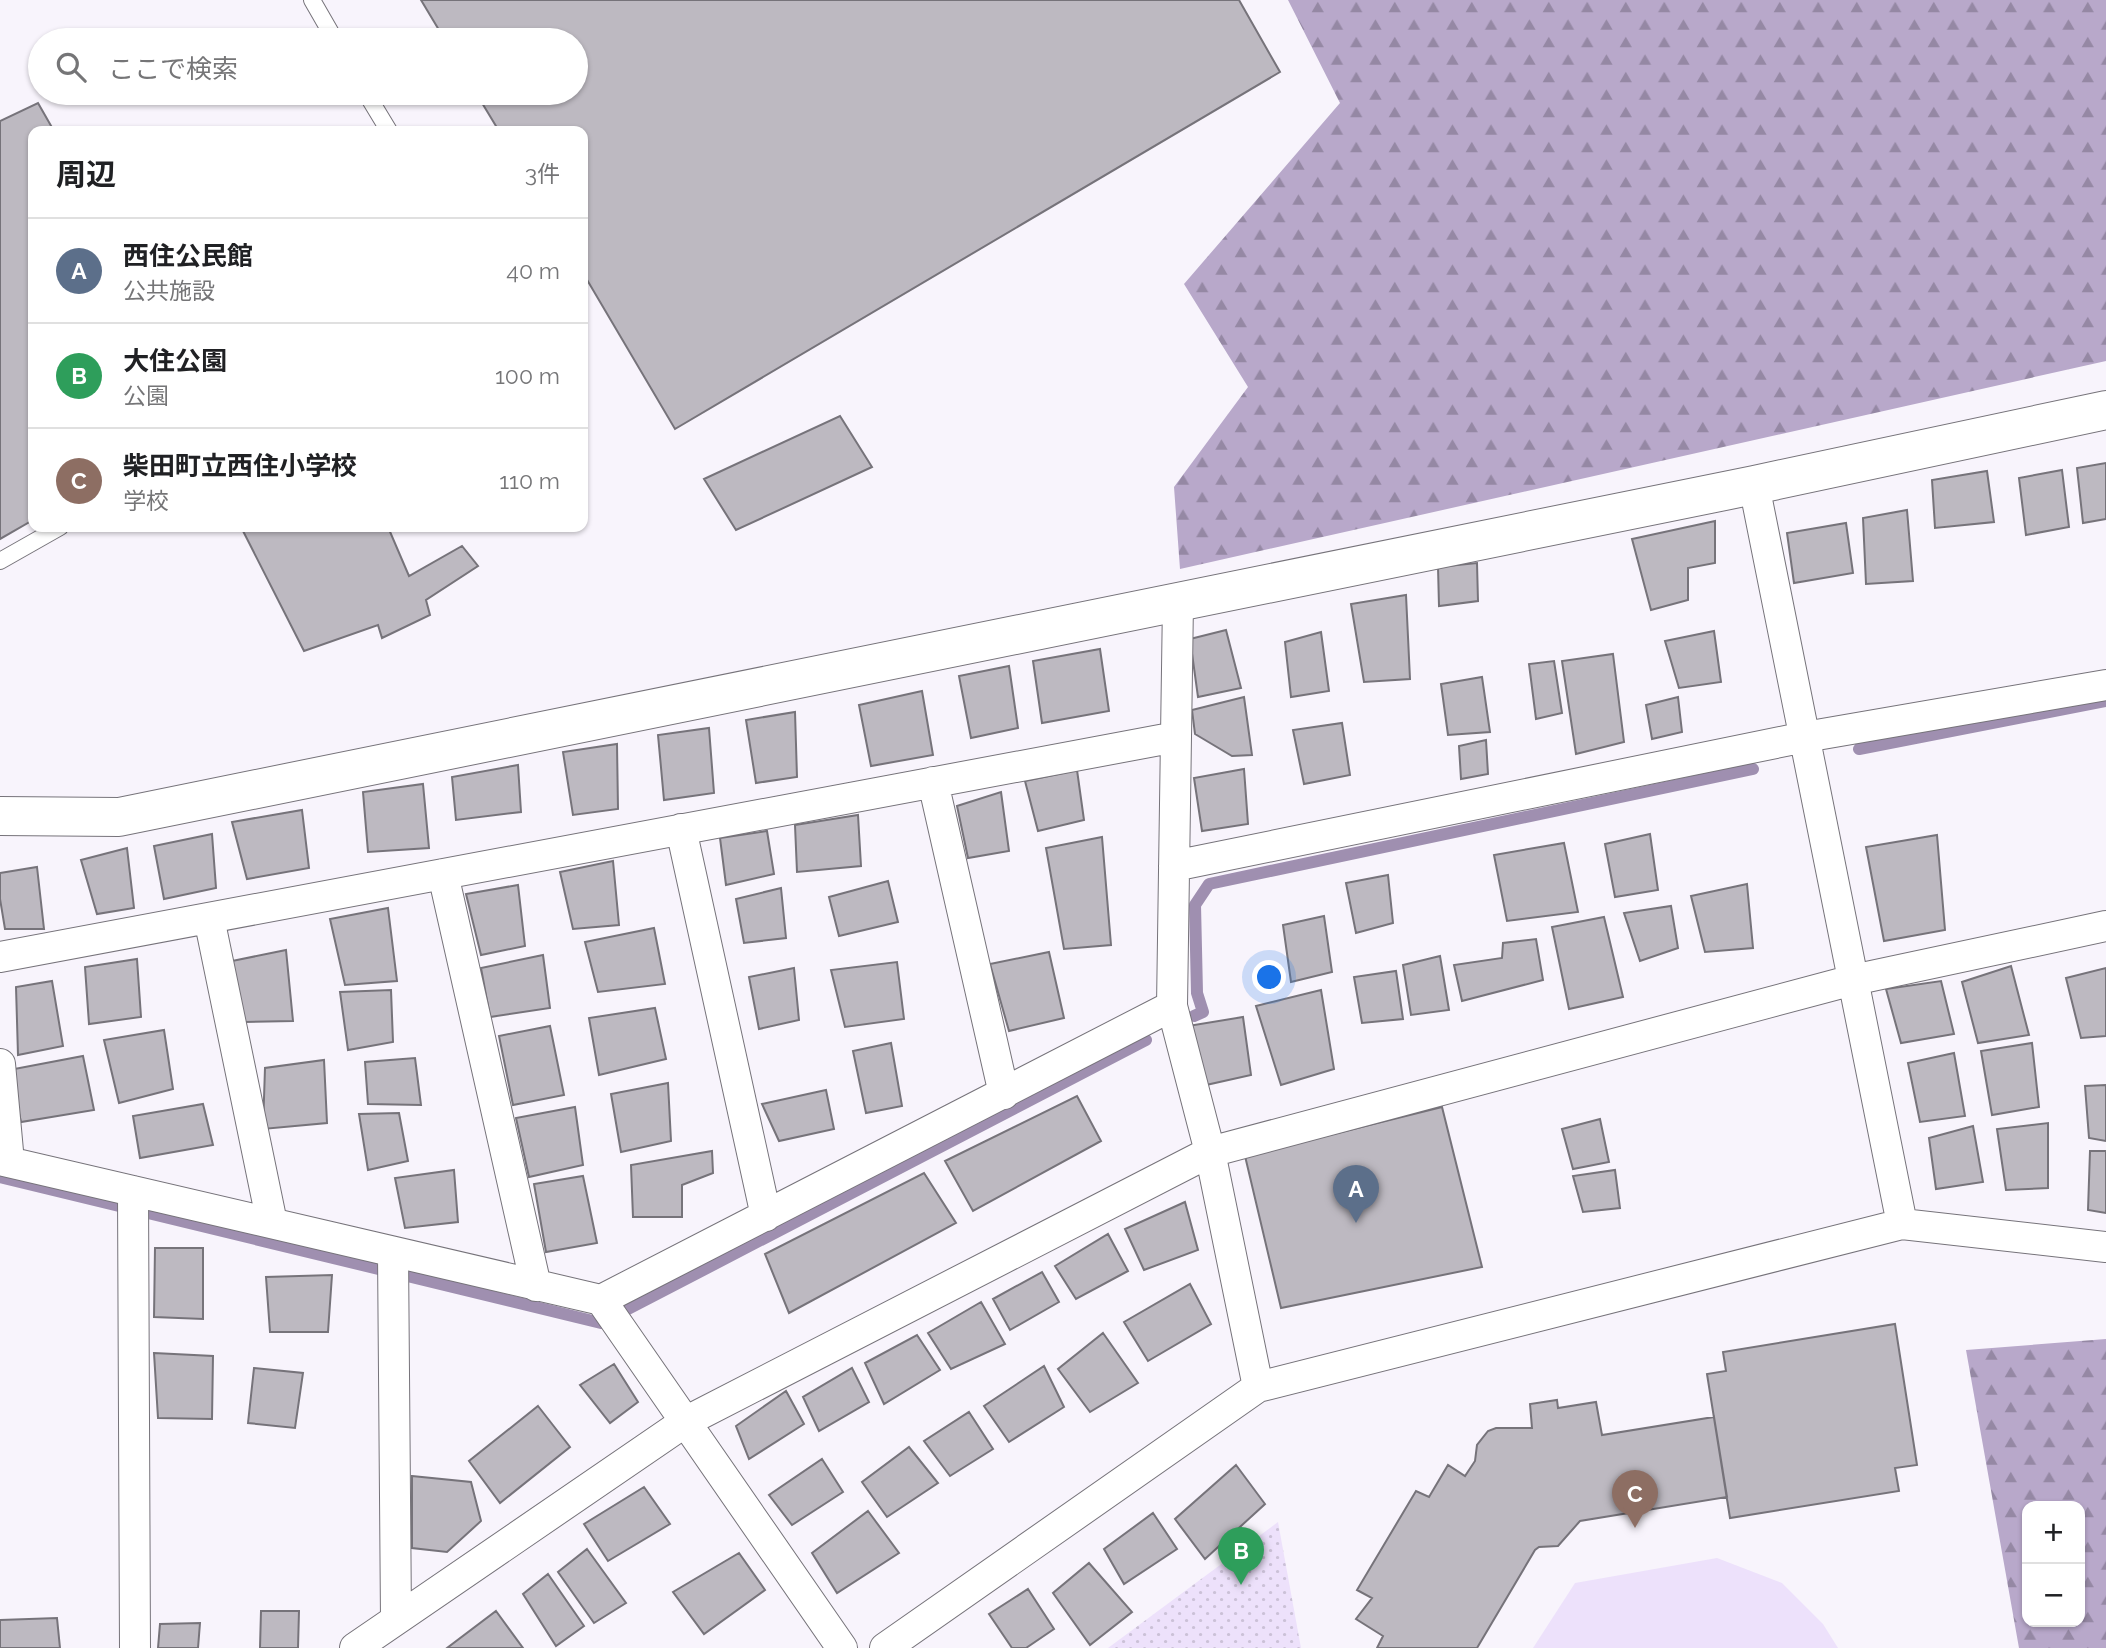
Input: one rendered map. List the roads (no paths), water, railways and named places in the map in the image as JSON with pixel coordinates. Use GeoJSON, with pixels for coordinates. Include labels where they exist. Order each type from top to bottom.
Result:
{"type":"FeatureCollection","features":[{"type":"Feature","properties":{"kind":"street"},"geometry":{"type":"LineString","coordinates":[[0,816],[119,817],[1754,485],[2106,410]]}},
{"type":"Feature","properties":{"kind":"street"},"geometry":{"type":"LineString","coordinates":[[1754,485],[1902,1224]]}},
{"type":"Feature","properties":{"kind":"street"},"geometry":{"type":"LineString","coordinates":[[1178,602],[1172,1006],[1210,1152],[1258,1387]]}},
{"type":"Feature","properties":{"kind":"street"},"geometry":{"type":"LineString","coordinates":[[1174,866],[1804,737],[2106,685]]}},
{"type":"Feature","properties":{"kind":"street"},"geometry":{"type":"LineString","coordinates":[[0,957],[1176,737]]}},
{"type":"Feature","properties":{"kind":"street"},"geometry":{"type":"LineString","coordinates":[[933,782],[1004,1094]]}},
{"type":"Feature","properties":{"kind":"street"},"geometry":{"type":"LineString","coordinates":[[681,829],[766,1216]]}},
{"type":"Feature","properties":{"kind":"street"},"geometry":{"type":"LineString","coordinates":[[443,874],[536,1286]]}},
{"type":"Feature","properties":{"kind":"street"},"geometry":{"type":"LineString","coordinates":[[209,918],[272,1223]]}},
{"type":"Feature","properties":{"kind":"street"},"geometry":{"type":"LineString","coordinates":[[355,1648],[685,1422],[1210,1152],[1853,980],[2106,926]]}},
{"type":"Feature","properties":{"kind":"street"},"geometry":{"type":"LineString","coordinates":[[608,1311],[766,1216],[1172,1006]]}},
{"type":"Feature","properties":{"kind":"street"},"geometry":{"type":"LineString","coordinates":[[0,1064],[5,1161],[133,1203],[272,1223],[393,1266],[536,1286],[608,1311],[842,1648]]}},
{"type":"Feature","properties":{"kind":"street"},"geometry":{"type":"LineString","coordinates":[[133,1203],[135,1648]]}},
{"type":"Feature","properties":{"kind":"street"},"geometry":{"type":"LineString","coordinates":[[885,1648],[1258,1387],[1902,1224],[2106,1247]]}},
{"type":"Feature","properties":{"kind":"street"},"geometry":{"type":"LineString","coordinates":[[393,1266],[396,1619]]}},
{"type":"Feature","properties":{"kind":"lane"},"geometry":{"type":"LineString","coordinates":[[312,0],[328,28]]}},
{"type":"Feature","properties":{"kind":"lane"},"geometry":{"type":"LineString","coordinates":[[373,105],[385,126]]}},
{"type":"Feature","properties":{"kind":"lane"},"geometry":{"type":"LineString","coordinates":[[0,561],[51,532]]}},
{"type":"Feature","properties":{"kind":"waterway"},"geometry":{"type":"LineString","coordinates":[[1859,749],[2106,701]]}},
{"type":"Feature","properties":{"kind":"waterway"},"geometry":{"type":"LineString","coordinates":[[1194,1016],[1203,1012],[1197,993],[1195,905],[1209,884],[1753,769]]}},
{"type":"Feature","properties":{"kind":"waterway"},"geometry":{"type":"LineString","coordinates":[[0,1177],[601,1323],[1146,1040]]}},
{"type":"Feature","properties":{"kind":"place","name":"西住公民館"},"geometry":{"type":"Point","coordinates":[1356,1223]}},
{"type":"Feature","properties":{"kind":"place","name":"柴田町立西住小学校"},"geometry":{"type":"Point","coordinates":[1635,1528]}},
{"type":"Feature","properties":{"kind":"place","name":"大住公園"},"geometry":{"type":"Point","coordinates":[1241,1585]}}]}
